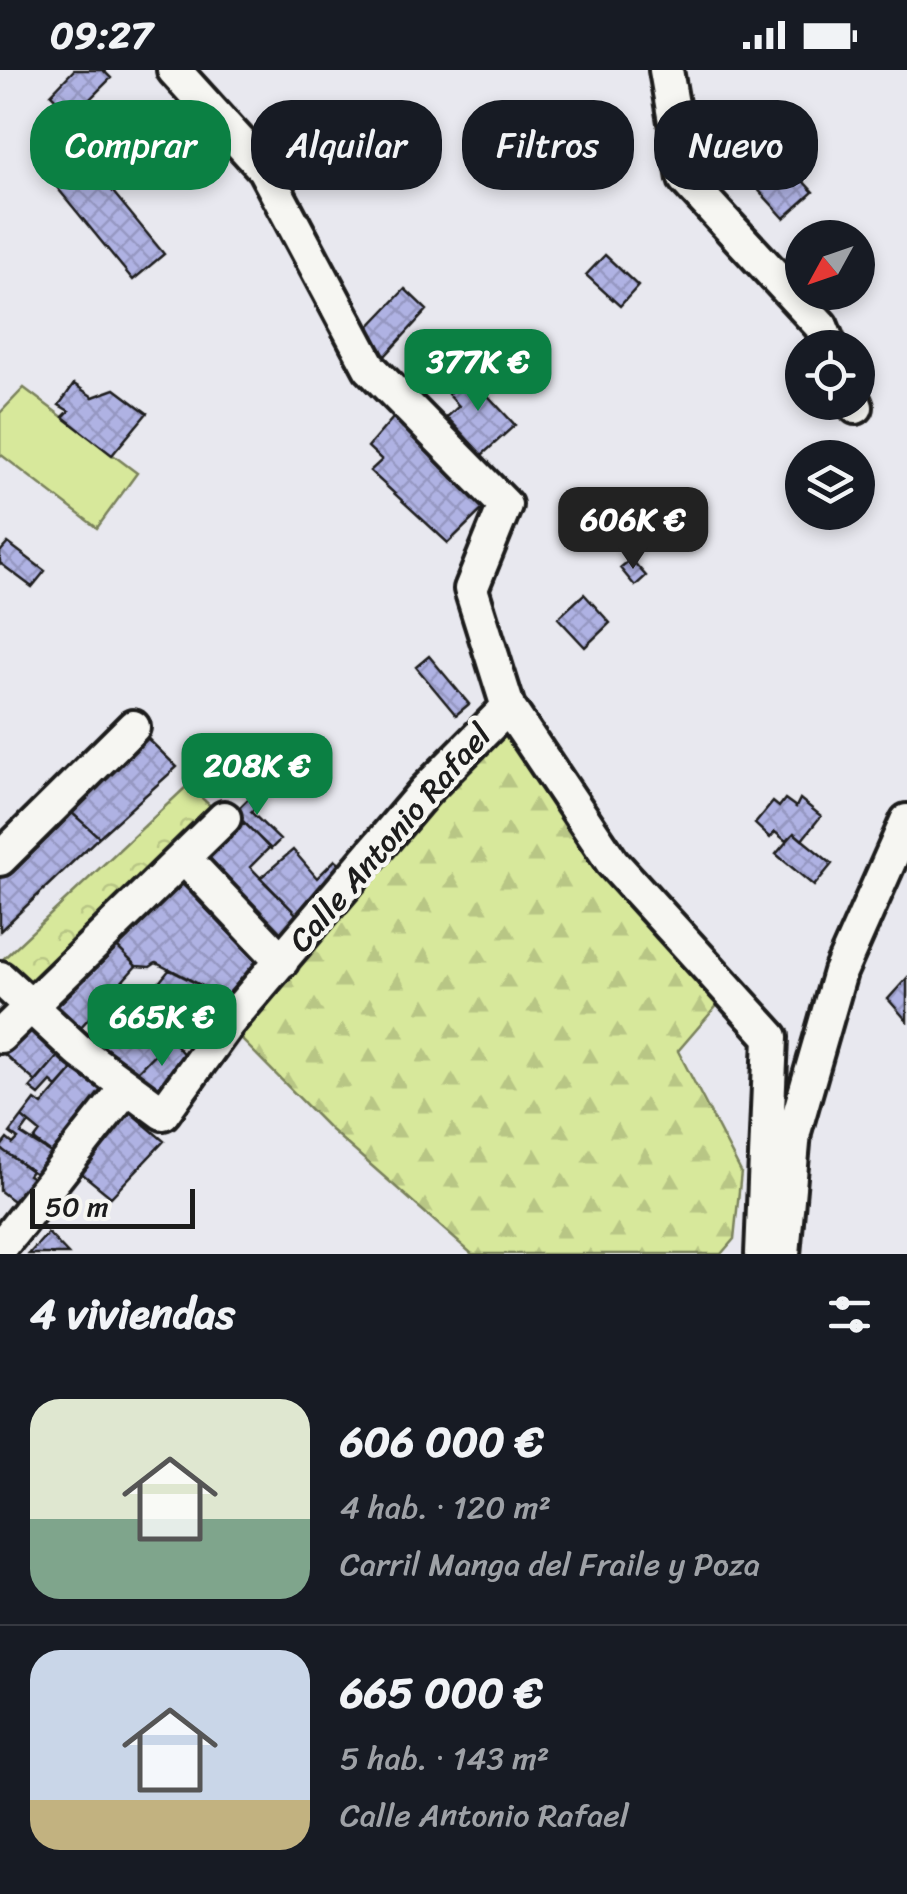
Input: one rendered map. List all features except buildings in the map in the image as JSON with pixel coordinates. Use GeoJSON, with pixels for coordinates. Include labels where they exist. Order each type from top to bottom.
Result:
{"type":"FeatureCollection","features":[{"type":"Feature","properties":{"kind":"street"},"geometry":{"type":"LineString","coordinates":[[174,70],[264,169],[370,368],[505,506],[471,589],[508,706],[612,862],[771,1037],[776,1228]]}},
{"type":"Feature","properties":{"kind":"street"},"geometry":{"type":"LineString","coordinates":[[666,70],[685,179],[823,330]]}},
{"type":"Feature","properties":{"kind":"street","name":"Calle Antonio Rafael"},"geometry":{"type":"LineString","coordinates":[[126,1088],[163,1113],[228,1023],[425,791],[508,706]]}},
{"type":"Feature","properties":{"kind":"street"},"geometry":{"type":"LineString","coordinates":[[0,859],[134,727]]}},
{"type":"Feature","properties":{"kind":"street"},"geometry":{"type":"LineString","coordinates":[[0,1036],[224,818]]}},
{"type":"Feature","properties":{"kind":"street"},"geometry":{"type":"LineString","coordinates":[[762,1254],[776,1228],[794,1132],[840,972],[907,821]]}},
{"type":"Feature","properties":{"kind":"street"},"geometry":{"type":"LineString","coordinates":[[184,858],[282,962]]}},
{"type":"Feature","properties":{"kind":"street"},"geometry":{"type":"LineString","coordinates":[[0,978],[126,1088],[0,1248]]}},
{"type":"Feature","properties":{"kind":"green space"},"geometry":{"type":"Polygon","coordinates":[[[24,388],[137,473],[97,528],[0,454],[0,413],[24,388]]]}},
{"type":"Feature","properties":{"kind":"green space"},"geometry":{"type":"Polygon","coordinates":[[[509,724],[597,865],[720,1002],[678,1051],[741,1172],[734,1239],[721,1254],[472,1254],[331,1130],[239,1037],[401,836],[509,724]]]}},
{"type":"Feature","properties":{"kind":"green space"},"geometry":{"type":"Polygon","coordinates":[[[188,785],[218,813],[34,991],[0,962],[188,785]]]}}]}
